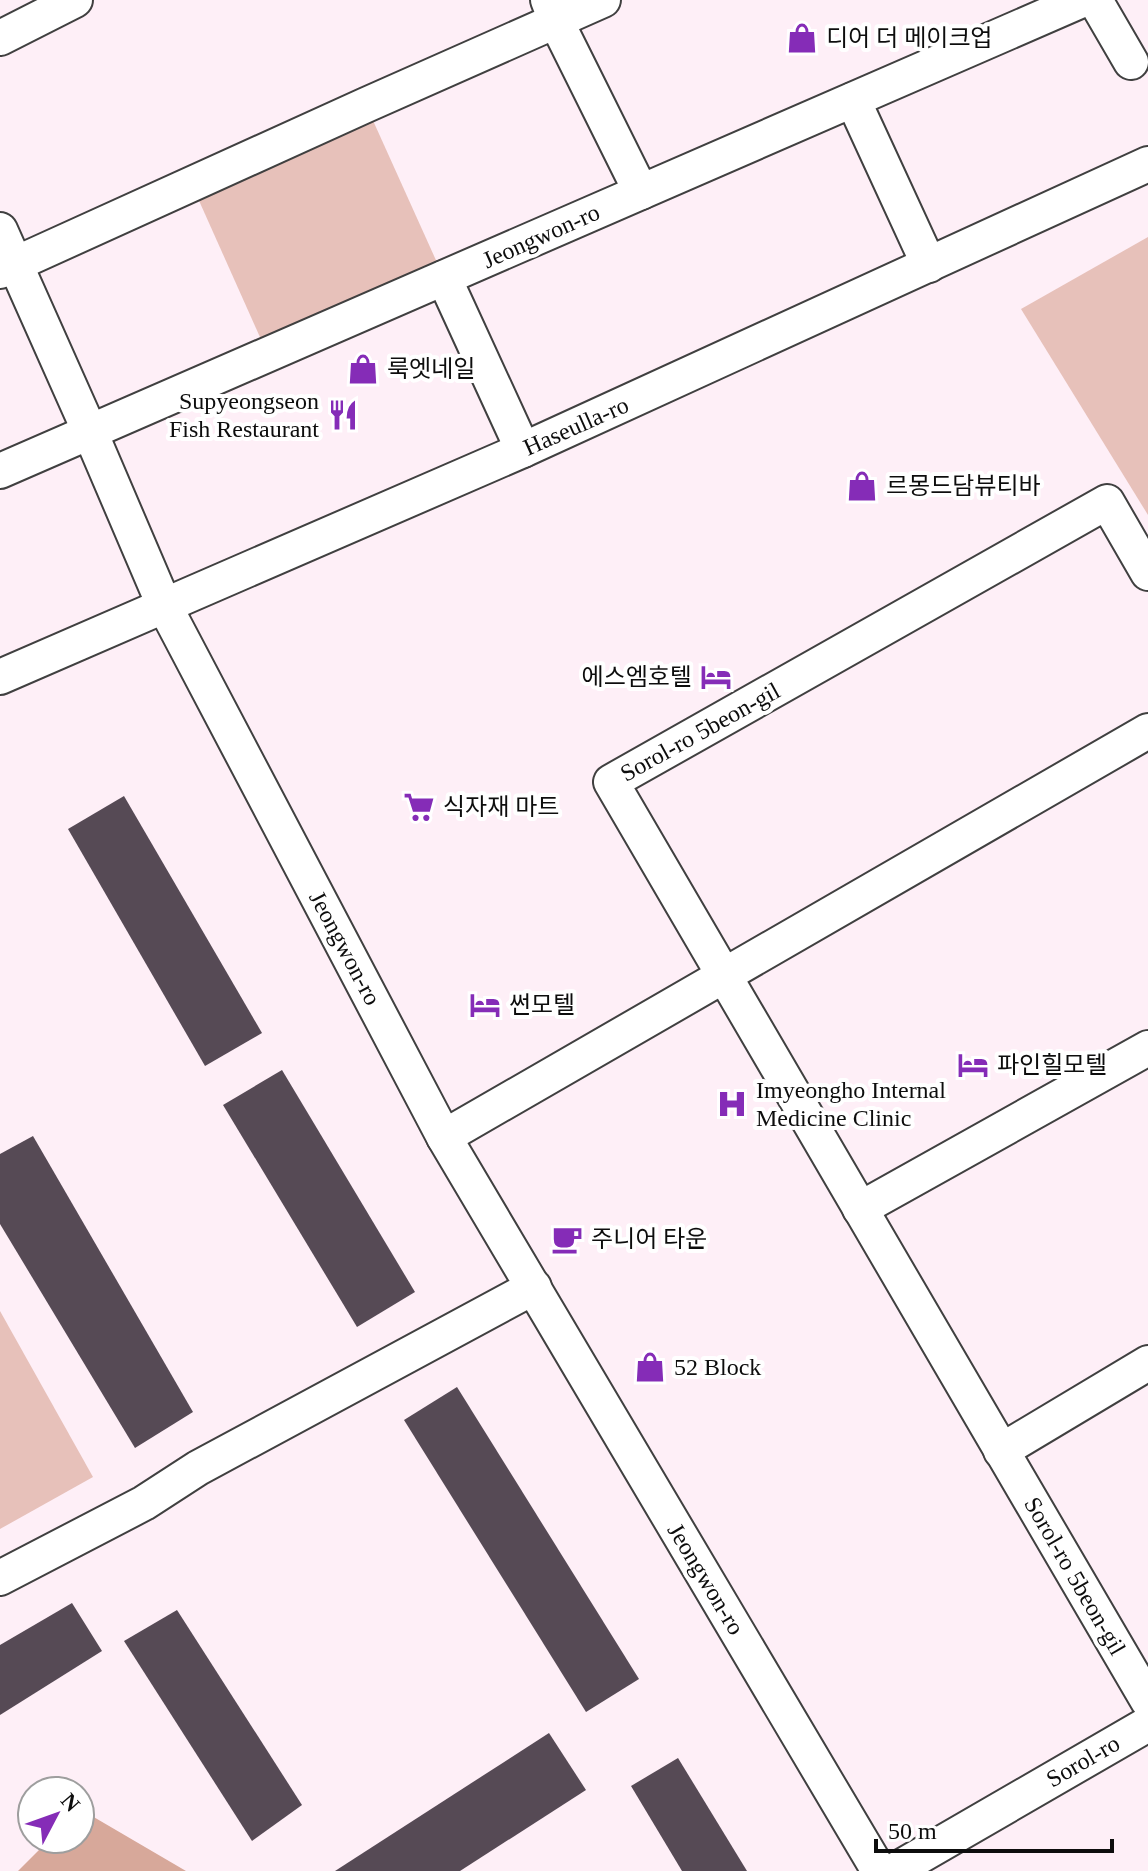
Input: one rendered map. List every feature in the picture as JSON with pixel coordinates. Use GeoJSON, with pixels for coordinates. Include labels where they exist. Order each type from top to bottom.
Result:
{"type":"FeatureCollection","features":[{"type":"Feature","properties":{"kind":"street"},"geometry":{"type":"LineString","coordinates":[[0,38],[75,0]]}},
{"type":"Feature","properties":{"kind":"street"},"geometry":{"type":"LineString","coordinates":[[8,268],[552,11],[603,0]]}},
{"type":"Feature","properties":{"kind":"street","name":"Jeongwon-ro"},"geometry":{"type":"LineString","coordinates":[[0,471],[1082,0]]}},
{"type":"Feature","properties":{"kind":"street"},"geometry":{"type":"LineString","coordinates":[[1095,0],[1131,62]]}},
{"type":"Feature","properties":{"kind":"street"},"geometry":{"type":"LineString","coordinates":[[552,11],[641,192]]}},
{"type":"Feature","properties":{"kind":"street"},"geometry":{"type":"LineString","coordinates":[[853,100],[929,265]]}},
{"type":"Feature","properties":{"kind":"street","name":"Haseulla-ro"},"geometry":{"type":"LineString","coordinates":[[0,677],[523,450],[1148,164]]}},
{"type":"Feature","properties":{"kind":"street","name":"Jeongwon-ro"},"geometry":{"type":"LineString","coordinates":[[0,230],[8,268],[90,432],[164,605],[444,1137],[879,1871]]}},
{"type":"Feature","properties":{"kind":"street"},"geometry":{"type":"LineString","coordinates":[[444,278],[523,450]]}},
{"type":"Feature","properties":{"kind":"street","name":"Sorol-ro 5beon-gil"},"geometry":{"type":"LineString","coordinates":[[1148,573],[1107,502],[611,782],[1148,1701]]}},
{"type":"Feature","properties":{"kind":"street"},"geometry":{"type":"LineString","coordinates":[[444,1137],[1148,731]]}},
{"type":"Feature","properties":{"kind":"street"},"geometry":{"type":"LineString","coordinates":[[860,1209],[1148,1048]]}},
{"type":"Feature","properties":{"kind":"street"},"geometry":{"type":"LineString","coordinates":[[0,1578],[144,1503],[198,1468],[534,1287]]}},
{"type":"Feature","properties":{"kind":"street"},"geometry":{"type":"LineString","coordinates":[[1001,1451],[1148,1363]]}},
{"type":"Feature","properties":{"kind":"street","name":"Sorol-ro"},"geometry":{"type":"LineString","coordinates":[[894,1871],[1148,1724]]}},
{"type":"Feature","properties":{"kind":"shaded area"},"geometry":{"type":"Polygon","coordinates":[[[366,105],[444,278],[268,355],[192,185],[366,105]]]}},
{"type":"Feature","properties":{"kind":"shaded area"},"geometry":{"type":"Polygon","coordinates":[[[1148,237],[1148,515],[1021,309],[1148,237]]]}},
{"type":"Feature","properties":{"kind":"shaded area"},"geometry":{"type":"Polygon","coordinates":[[[0,1311],[93,1477],[0,1529],[0,1311]]]}},
{"type":"Feature","properties":{"kind":"shaded area"},"geometry":{"type":"Polygon","coordinates":[[[96,1818],[186,1871],[18,1871],[34,1855],[96,1855],[96,1818]]]}},
{"type":"Feature","properties":{"kind":"building"},"geometry":{"type":"Polygon","coordinates":[[[124,796],[262,1033],[205,1066],[68,829],[124,796]]]}},
{"type":"Feature","properties":{"kind":"building"},"geometry":{"type":"Polygon","coordinates":[[[282,1070],[415,1292],[357,1327],[223,1105],[282,1070]]]}},
{"type":"Feature","properties":{"kind":"building"},"geometry":{"type":"Polygon","coordinates":[[[33,1136],[193,1412],[135,1448],[0,1224],[0,1154],[33,1136]]]}},
{"type":"Feature","properties":{"kind":"building"},"geometry":{"type":"Polygon","coordinates":[[[457,1387],[639,1679],[586,1712],[404,1420],[457,1387]]]}},
{"type":"Feature","properties":{"kind":"building"},"geometry":{"type":"Polygon","coordinates":[[[72,1603],[102,1651],[0,1715],[0,1645],[72,1603]]]}},
{"type":"Feature","properties":{"kind":"building"},"geometry":{"type":"Polygon","coordinates":[[[177,1610],[302,1805],[252,1841],[124,1641],[177,1610]]]}},
{"type":"Feature","properties":{"kind":"building"},"geometry":{"type":"Polygon","coordinates":[[[549,1733],[586,1790],[460,1871],[335,1871],[549,1733]]]}},
{"type":"Feature","properties":{"kind":"building"},"geometry":{"type":"Polygon","coordinates":[[[678,1758],[747,1871],[682,1871],[631,1786],[678,1758]]]}},
{"type":"Feature","properties":{"kind":"place","name":"디어 더 메이크업"},"geometry":{"type":"Point","coordinates":[802,38]}},
{"type":"Feature","properties":{"kind":"place","name":"룩엣네일"},"geometry":{"type":"Point","coordinates":[363,369]}},
{"type":"Feature","properties":{"kind":"place","name":"Supyeongseon Fish Restaurant"},"geometry":{"type":"Point","coordinates":[343,415]}},
{"type":"Feature","properties":{"kind":"place","name":"르몽드담뷰티바"},"geometry":{"type":"Point","coordinates":[862,486]}},
{"type":"Feature","properties":{"kind":"place","name":"에스엠호텔"},"geometry":{"type":"Point","coordinates":[716,677]}},
{"type":"Feature","properties":{"kind":"place","name":"식자재 마트"},"geometry":{"type":"Point","coordinates":[419,807]}},
{"type":"Feature","properties":{"kind":"place","name":"썬모텔"},"geometry":{"type":"Point","coordinates":[485,1005]}},
{"type":"Feature","properties":{"kind":"place","name":"파인힐모텔"},"geometry":{"type":"Point","coordinates":[973,1065]}},
{"type":"Feature","properties":{"kind":"place","name":"Imyeongho Internal Medicine Clinic"},"geometry":{"type":"Point","coordinates":[732,1104]}},
{"type":"Feature","properties":{"kind":"place","name":"주니어 타운"},"geometry":{"type":"Point","coordinates":[567,1239]}},
{"type":"Feature","properties":{"kind":"place","name":"52 Block"},"geometry":{"type":"Point","coordinates":[650,1367]}}]}
